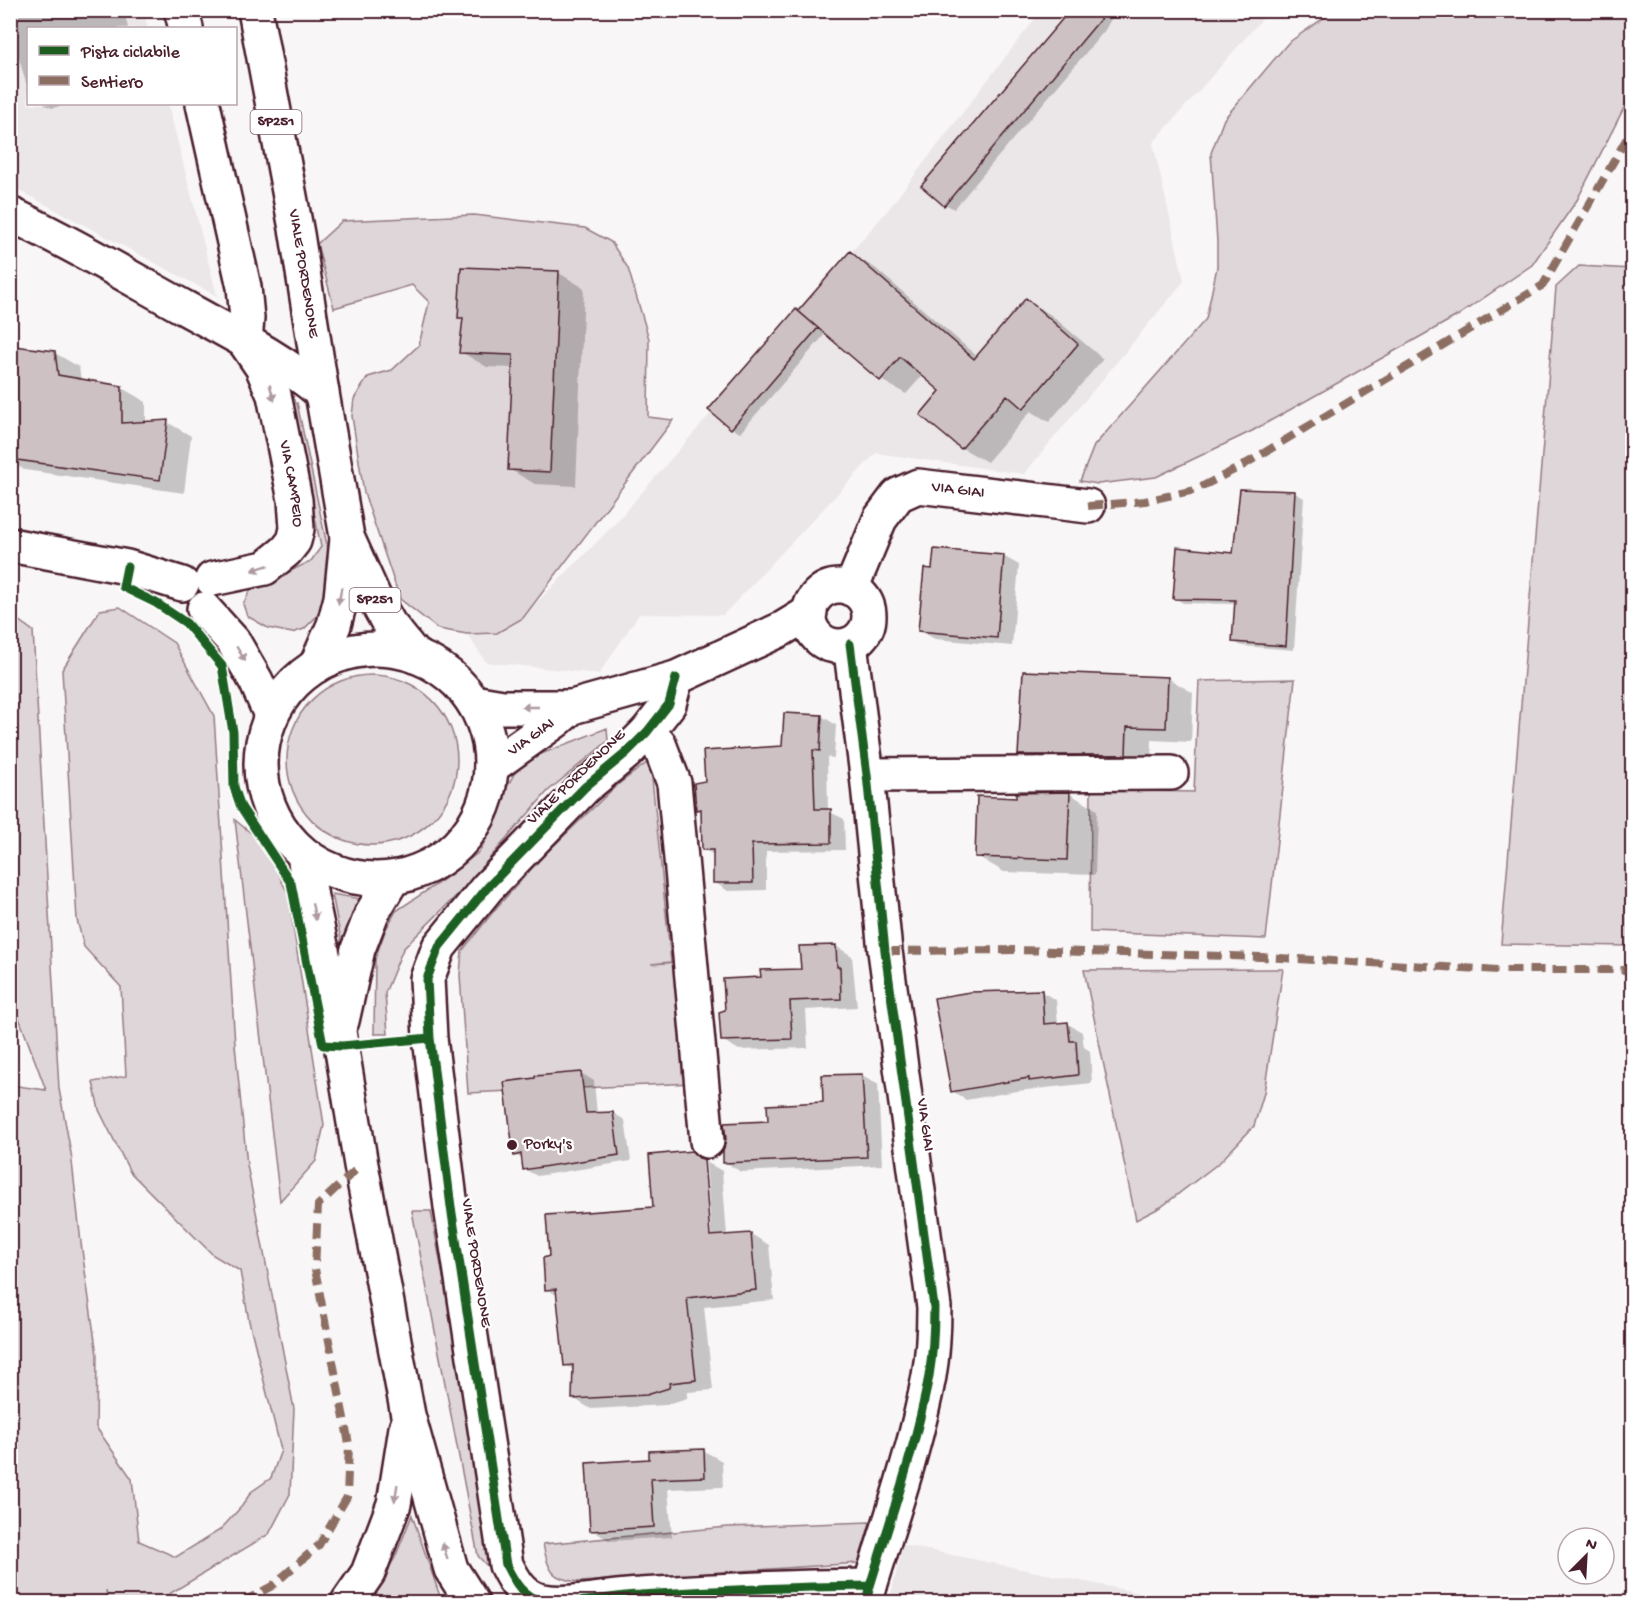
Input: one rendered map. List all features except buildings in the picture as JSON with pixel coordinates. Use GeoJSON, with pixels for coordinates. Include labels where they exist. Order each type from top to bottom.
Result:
{"type":"FeatureCollection","features":[{"type":"Feature","properties":{"kind":"street"},"geometry":{"type":"LineString","coordinates":[[182,10],[186,27]]}},
{"type":"Feature","properties":{"kind":"street","name":"VIALE PORDENONE"},"geometry":{"type":"LineString","coordinates":[[255,10],[297,234],[347,537],[341,598],[334,626],[316,666]]}},
{"type":"Feature","properties":{"kind":"street"},"geometry":{"type":"LineString","coordinates":[[203,105],[244,287],[247,318],[259,350],[291,357],[302,349],[312,331]]}},
{"type":"Feature","properties":{"kind":"street","name":"VIA CAMPEIO"},"geometry":{"type":"LineString","coordinates":[[10,214],[51,233],[259,350],[322,393]]}},
{"type":"Feature","properties":{"kind":"street","name":"VIA CAMPEIO"},"geometry":{"type":"LineString","coordinates":[[199,590],[265,568],[294,542],[297,529],[295,500],[274,395],[262,367],[259,350]]}},
{"type":"Feature","properties":{"kind":"street","name":"VIA GIAI"},"geometry":{"type":"LineString","coordinates":[[851,589],[880,519],[898,495],[918,486],[1088,506]]}},
{"type":"Feature","properties":{"kind":"street","name":"VIALE PORDENONE"},"geometry":{"type":"LineString","coordinates":[[347,537],[384,615],[415,656]]}},
{"type":"Feature","properties":{"kind":"street"},"geometry":{"type":"LineString","coordinates":[[10,545],[127,567],[199,590],[233,641],[256,681],[271,715]]}},
{"type":"Feature","properties":{"kind":"street"},"geometry":{"type":"LineString","coordinates":[[833,587],[851,589],[866,602],[869,611],[865,631],[850,644],[839,646],[829,644],[814,632],[810,622],[812,603],[824,590],[833,587]]}},
{"type":"Feature","properties":{"kind":"street","name":"VIA GIAI"},"geometry":{"type":"LineString","coordinates":[[472,702],[503,707],[572,707],[676,678],[782,628],[810,612]]}},
{"type":"Feature","properties":{"kind":"street","name":"VIA GIAI"},"geometry":{"type":"LineString","coordinates":[[850,644],[867,775],[885,951],[934,1307],[929,1376],[919,1422],[868,1594]]}},
{"type":"Feature","properties":{"kind":"street","name":"VIALE PORDENONE"},"geometry":{"type":"LineString","coordinates":[[362,650],[389,650],[415,656],[452,678],[472,702],[486,731],[491,767],[484,804],[475,823],[462,840],[447,855],[429,867],[393,878],[357,878],[326,868],[304,855],[287,838],[268,805],[260,768],[262,745],[271,715],[291,686],[316,666],[337,656],[362,650]]}},
{"type":"Feature","properties":{"kind":"street","name":"VIALE PORDENONE"},"geometry":{"type":"LineString","coordinates":[[676,678],[669,704],[647,732],[585,788],[487,888],[439,947],[427,979],[430,1038],[451,1207],[506,1565],[518,1588],[541,1601],[572,1602],[635,1595],[762,1588],[868,1594]]}},
{"type":"Feature","properties":{"kind":"street","name":"VIA GIAI"},"geometry":{"type":"LineString","coordinates":[[491,767],[572,707]]}},
{"type":"Feature","properties":{"kind":"street"},"geometry":{"type":"LineString","coordinates":[[647,732],[659,744],[674,783],[707,1141]]}},
{"type":"Feature","properties":{"kind":"street"},"geometry":{"type":"LineString","coordinates":[[867,775],[1171,773]]}},
{"type":"Feature","properties":{"kind":"street"},"geometry":{"type":"LineString","coordinates":[[304,855],[339,1032],[408,1415],[451,1569],[472,1602]]}},
{"type":"Feature","properties":{"kind":"street"},"geometry":{"type":"LineString","coordinates":[[339,1032],[358,949],[372,913],[393,878]]}},
{"type":"Feature","properties":{"kind":"street"},"geometry":{"type":"LineString","coordinates":[[348,1602],[368,1573],[394,1504],[408,1415]]}},
{"type":"Feature","properties":{"kind":"shaded area"},"geometry":{"type":"Polygon","coordinates":[[[1335,10],[1632,11],[1632,92],[1577,200],[1532,265],[1457,316],[1252,431],[1156,477],[1098,484],[1080,481],[1094,446],[1206,319],[1217,267],[1211,153],[1224,119],[1288,43],[1335,10]]]}},
{"type":"Feature","properties":{"kind":"shaded area"},"geometry":{"type":"Polygon","coordinates":[[[10,11],[143,11],[148,27],[27,27],[27,105],[168,105],[217,296],[11,186],[10,11]]]}},
{"type":"Feature","properties":{"kind":"shaded area"},"geometry":{"type":"Polygon","coordinates":[[[1041,11],[1269,11],[1153,143],[1184,281],[1024,474],[876,453],[723,615],[639,614],[599,674],[486,662],[467,634],[497,633],[531,608],[612,527],[887,211],[1041,11]]]}},
{"type":"Feature","properties":{"kind":"shaded area"},"geometry":{"type":"Polygon","coordinates":[[[474,215],[585,228],[611,242],[628,268],[649,339],[648,417],[673,420],[523,618],[497,633],[467,634],[438,629],[400,599],[364,493],[352,416],[354,399],[368,377],[392,370],[419,345],[429,302],[412,285],[334,308],[317,244],[342,221],[474,215]]]}},
{"type":"Feature","properties":{"kind":"shaded area"},"geometry":{"type":"Polygon","coordinates":[[[1579,266],[1632,269],[1632,946],[1501,944],[1556,287],[1579,266]]]}},
{"type":"Feature","properties":{"kind":"shaded area"},"geometry":{"type":"Polygon","coordinates":[[[297,403],[328,550],[327,586],[320,613],[304,629],[292,633],[268,628],[247,616],[243,604],[250,591],[311,561],[321,547],[292,404],[297,403]]]}},
{"type":"Feature","properties":{"kind":"shaded area"},"geometry":{"type":"Polygon","coordinates":[[[120,607],[174,643],[214,716],[235,1045],[247,1165],[294,1409],[290,1494],[269,1534],[156,1602],[108,1602],[106,1590],[107,1602],[11,1602],[11,1085],[46,1090],[13,1002],[11,971],[11,615],[33,631],[59,1089],[71,1153],[97,1355],[96,1427],[132,1479],[139,1541],[176,1557],[220,1530],[242,1506],[251,1492],[271,1478],[281,1450],[249,1321],[240,1271],[213,1255],[130,1172],[99,1110],[93,1082],[126,1076],[121,987],[84,947],[77,920],[62,670],[100,610],[120,607]]]}},
{"type":"Feature","properties":{"kind":"shaded area"},"geometry":{"type":"Polygon","coordinates":[[[372,675],[389,676],[405,681],[432,700],[451,727],[456,743],[456,777],[451,793],[432,820],[405,839],[389,844],[372,845],[355,844],[339,839],[312,820],[293,793],[288,777],[287,760],[288,743],[293,727],[312,700],[339,681],[355,676],[372,675]]]}},
{"type":"Feature","properties":{"kind":"shaded area"},"geometry":{"type":"Polygon","coordinates":[[[1295,679],[1266,939],[1090,932],[1091,790],[1194,792],[1199,681],[1295,679]]]}},
{"type":"Feature","properties":{"kind":"shaded area"},"geometry":{"type":"Polygon","coordinates":[[[607,728],[608,741],[548,791],[463,889],[403,949],[385,993],[388,1034],[374,1034],[375,959],[385,931],[396,911],[443,880],[479,852],[498,818],[502,797],[514,774],[531,758],[607,728]]]}},
{"type":"Feature","properties":{"kind":"shaded area"},"geometry":{"type":"Polygon","coordinates":[[[652,759],[652,779],[671,962],[651,964],[680,962],[693,1083],[468,1093],[460,975],[462,951],[497,907],[544,855],[616,786],[652,759]]]}},
{"type":"Feature","properties":{"kind":"shaded area"},"geometry":{"type":"Polygon","coordinates":[[[235,820],[257,838],[271,859],[288,894],[324,1125],[316,1161],[280,1201],[235,820]]]}},
{"type":"Feature","properties":{"kind":"shaded area"},"geometry":{"type":"Polygon","coordinates":[[[332,894],[361,899],[342,945],[332,894]]]}},
{"type":"Feature","properties":{"kind":"shaded area"},"geometry":{"type":"Polygon","coordinates":[[[1283,969],[1264,1093],[1254,1126],[1220,1162],[1161,1207],[1136,1220],[1084,970],[1283,969]]]}},
{"type":"Feature","properties":{"kind":"shaded area"},"geometry":{"type":"Polygon","coordinates":[[[412,1211],[431,1211],[498,1578],[478,1556],[412,1211]]]}},
{"type":"Feature","properties":{"kind":"shaded area"},"geometry":{"type":"Polygon","coordinates":[[[412,1515],[442,1602],[366,1602],[395,1558],[412,1515]]]}},
{"type":"Feature","properties":{"kind":"shaded area"},"geometry":{"type":"Polygon","coordinates":[[[870,1522],[859,1563],[580,1582],[562,1579],[552,1572],[543,1544],[728,1527],[870,1522]]]}},
{"type":"Feature","properties":{"kind":"shaded area"},"geometry":{"type":"Polygon","coordinates":[[[903,1545],[1185,1602],[889,1602],[903,1545]]]}},
{"type":"Feature","properties":{"kind":"marked path"},"geometry":{"type":"LineString","coordinates":[[1088,506],[1145,501],[1195,490],[1242,466],[1543,285],[1632,129]]}},
{"type":"Feature","properties":{"kind":"marked path"},"geometry":{"type":"LineString","coordinates":[[885,951],[1018,950],[1261,957],[1499,970],[1632,970]]}},
{"type":"Feature","properties":{"kind":"marked path"},"geometry":{"type":"LineString","coordinates":[[242,1602],[272,1586],[319,1545],[347,1497],[349,1444],[315,1269],[318,1205],[361,1165]]}},
{"type":"Feature","properties":{"kind":"cycle path"},"geometry":{"type":"LineString","coordinates":[[127,567],[123,587],[156,603],[186,623],[222,666],[233,732],[234,787],[241,807],[291,883],[323,1045],[342,1046],[430,1038]]}},
{"type":"Feature","properties":{"kind":"cycle path"},"geometry":{"type":"LineString","coordinates":[[850,644],[867,775],[885,951],[934,1307],[931,1359],[924,1403],[866,1602]]}},
{"type":"Feature","properties":{"kind":"cycle path"},"geometry":{"type":"LineString","coordinates":[[676,678],[669,704],[647,732],[585,787],[487,888],[439,947],[427,979],[430,1038],[451,1207],[506,1565],[516,1583],[525,1593],[536,1599],[555,1602],[697,1592],[870,1586]]}},
{"type":"Feature","properties":{"kind":"place","name":"Porky's"},"geometry":{"type":"Point","coordinates":[512,1145]}}]}
